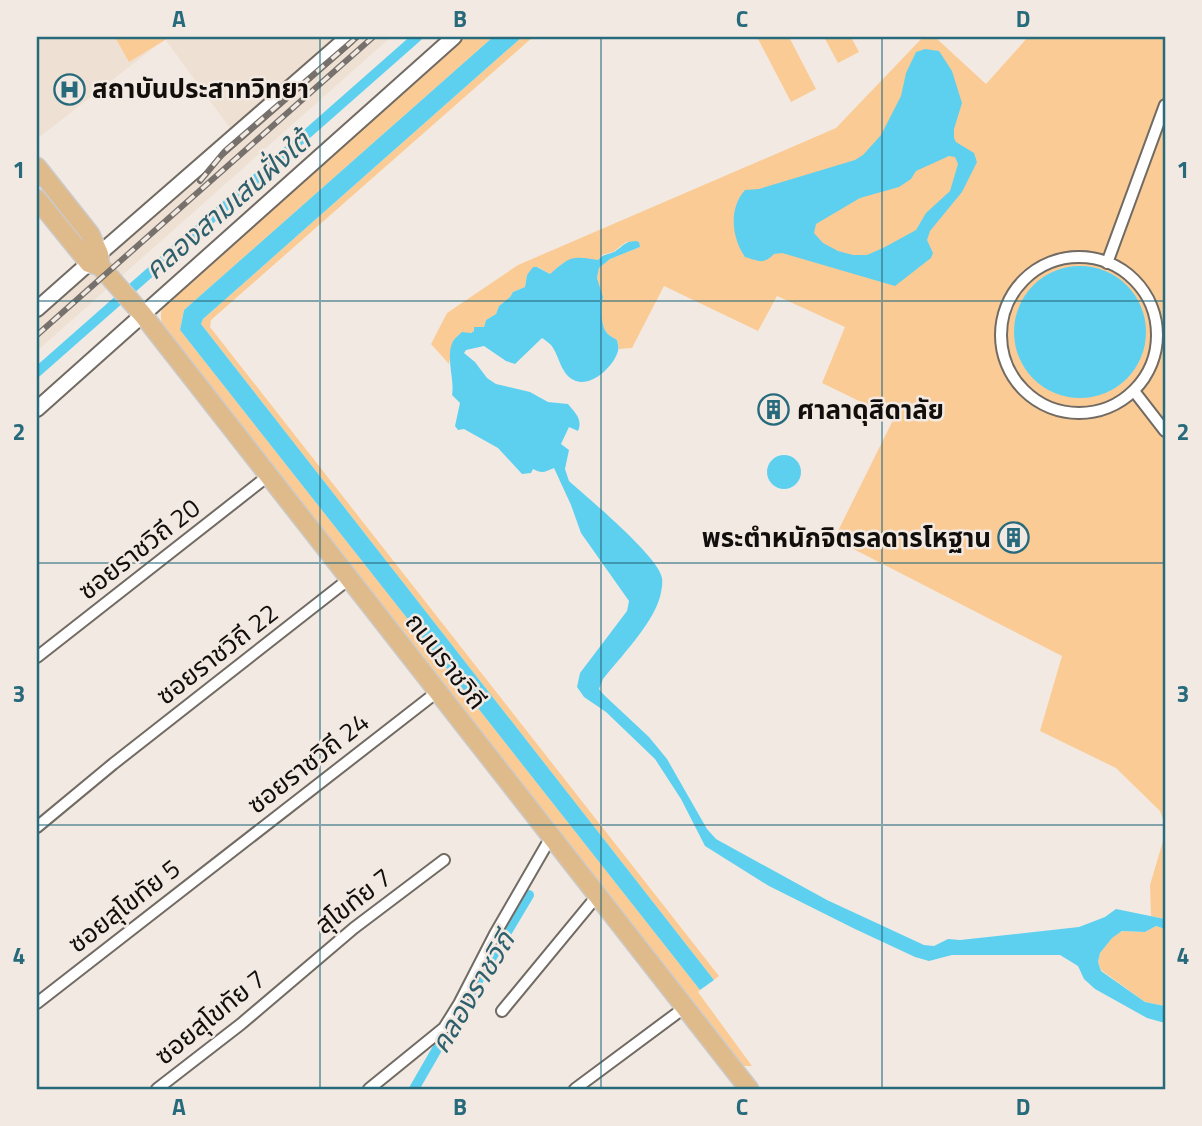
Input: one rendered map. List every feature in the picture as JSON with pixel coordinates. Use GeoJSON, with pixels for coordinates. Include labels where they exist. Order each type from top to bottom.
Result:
{"type":"FeatureCollection","features":[{"type":"Feature","properties":{"kind":"main road","name":"ถนนราชวิถี"},"geometry":{"type":"LineString","coordinates":[[37,167],[90,234],[96,257]]}},
{"type":"Feature","properties":{"kind":"main road"},"geometry":{"type":"LineString","coordinates":[[37,183],[96,257]]}},
{"type":"Feature","properties":{"kind":"main road","name":"ถนนราชวิถี"},"geometry":{"type":"LineString","coordinates":[[37,199],[96,257],[749,1089]]}},
{"type":"Feature","properties":{"kind":"street"},"geometry":{"type":"LineString","coordinates":[[37,309],[348,37]]}},
{"type":"Feature","properties":{"kind":"street"},"geometry":{"type":"LineString","coordinates":[[37,409],[139,311],[454,37]]}},
{"type":"Feature","properties":{"kind":"street"},"geometry":{"type":"LineString","coordinates":[[1107,263],[1165,104]]}},
{"type":"Feature","properties":{"kind":"street"},"geometry":{"type":"LineString","coordinates":[[1080,257],[1107,263],[1119,269],[1140,287],[1156,324],[1156,351],[1146,376],[1134,391],[1106,409],[1079,413],[1052,408],[1028,394],[1019,385],[1011,373],[1002,348],[1001,334],[1006,308],[1012,295],[1030,275],[1041,267],[1067,258],[1080,257]]}},
{"type":"Feature","properties":{"kind":"street"},"geometry":{"type":"LineString","coordinates":[[1134,391],[1165,431]]}},
{"type":"Feature","properties":{"kind":"street","name":"ซอยราชวิถี 20"},"geometry":{"type":"LineString","coordinates":[[37,657],[268,476]]}},
{"type":"Feature","properties":{"kind":"street","name":"ซอยราชวิถี 22"},"geometry":{"type":"LineString","coordinates":[[37,827],[349,579]]}},
{"type":"Feature","properties":{"kind":"street","name":"ซอยราชวิถี 24"},"geometry":{"type":"LineString","coordinates":[[206,871],[438,692]]}},
{"type":"Feature","properties":{"kind":"street"},"geometry":{"type":"LineString","coordinates":[[369,1089],[443,1028],[459,1004],[495,934],[551,837]]}},
{"type":"Feature","properties":{"kind":"street","name":"สุโขทัย 7"},"geometry":{"type":"LineString","coordinates":[[292,981],[354,928],[444,860]]}},
{"type":"Feature","properties":{"kind":"street","name":"ซอยสุโขทัย 5"},"geometry":{"type":"LineString","coordinates":[[37,1003],[206,871]]}},
{"type":"Feature","properties":{"kind":"street"},"geometry":{"type":"LineString","coordinates":[[502,1011],[597,896]]}},
{"type":"Feature","properties":{"kind":"street","name":"ซอยสุโขทัย 7"},"geometry":{"type":"LineString","coordinates":[[157,1089],[292,981]]}},
{"type":"Feature","properties":{"kind":"street"},"geometry":{"type":"LineString","coordinates":[[575,1089],[684,1008]]}},
{"type":"Feature","properties":{"kind":"shaded area"},"geometry":{"type":"Polygon","coordinates":[[[37,37],[336,37],[232,131],[165,39],[37,139],[37,37]]]}},
{"type":"Feature","properties":{"kind":"shaded area"},"geometry":{"type":"Polygon","coordinates":[[[115,37],[170,37],[129,62],[115,37]]]}},
{"type":"Feature","properties":{"kind":"shaded area"},"geometry":{"type":"Polygon","coordinates":[[[352,37],[391,37],[37,351],[37,318],[352,37]]]}},
{"type":"Feature","properties":{"kind":"shaded area"},"geometry":{"type":"Polygon","coordinates":[[[462,37],[493,37],[184,310],[180,330],[700,990],[698,992],[752,1066],[743,1066],[163,328],[161,321],[166,301],[179,287],[462,37]]]}},
{"type":"Feature","properties":{"kind":"shaded area"},"geometry":{"type":"Polygon","coordinates":[[[522,37],[533,37],[211,320],[210,327],[719,976],[714,980],[201,324],[203,319],[522,37]]]}},
{"type":"Feature","properties":{"kind":"shaded area"},"geometry":{"type":"Polygon","coordinates":[[[757,37],[789,37],[816,89],[791,102],[757,37]]]}},
{"type":"Feature","properties":{"kind":"shaded area"},"geometry":{"type":"Polygon","coordinates":[[[824,37],[851,37],[859,52],[838,63],[824,37]]]}},
{"type":"Feature","properties":{"kind":"shaded area"},"geometry":{"type":"Polygon","coordinates":[[[923,37],[936,38],[986,84],[1028,37],[1165,37],[1165,825],[1160,811],[1116,768],[1040,731],[1062,656],[834,539],[894,418],[822,383],[845,327],[777,296],[758,331],[664,286],[632,348],[619,349],[617,340],[604,328],[603,297],[597,278],[599,268],[610,259],[640,247],[626,242],[598,260],[563,263],[550,274],[538,267],[527,275],[525,287],[513,292],[499,306],[496,314],[486,320],[484,327],[453,340],[449,364],[431,344],[447,313],[518,265],[836,128],[923,37]]]}},
{"type":"Feature","properties":{"kind":"shaded area"},"geometry":{"type":"Polygon","coordinates":[[[1165,834],[1165,919],[1151,916],[1150,885],[1165,834]]]}},
{"type":"Feature","properties":{"kind":"shaded area"},"geometry":{"type":"Polygon","coordinates":[[[1156,926],[1165,929],[1165,1006],[1145,1002],[1101,970],[1098,962],[1100,953],[1112,937],[1123,931],[1145,932],[1156,926]]]}},
{"type":"Feature","properties":{"kind":"water"},"geometry":{"type":"Polygon","coordinates":[[[493,37],[522,37],[203,319],[201,324],[714,980],[700,990],[180,330],[184,310],[493,37]]]}},
{"type":"Feature","properties":{"kind":"water"},"geometry":{"type":"Polygon","coordinates":[[[925,49],[939,51],[952,71],[962,103],[954,138],[974,153],[977,162],[962,192],[930,231],[927,240],[933,253],[931,258],[895,286],[782,253],[774,254],[764,261],[745,257],[737,241],[734,215],[745,190],[759,189],[855,160],[863,155],[881,135],[901,96],[906,73],[916,52],[925,49]],[[949,156],[916,171],[911,179],[899,187],[860,198],[816,224],[814,233],[823,243],[853,255],[867,255],[885,247],[916,230],[926,213],[950,191],[958,164],[955,157],[949,156]]]}},
{"type":"Feature","properties":{"kind":"water"},"geometry":{"type":"Polygon","coordinates":[[[636,241],[640,247],[610,259],[599,268],[597,278],[603,297],[603,325],[608,334],[617,340],[618,348],[616,357],[602,374],[582,382],[571,378],[563,370],[554,349],[542,338],[515,364],[484,346],[466,350],[464,353],[496,384],[530,392],[548,402],[568,404],[580,423],[578,431],[569,427],[561,444],[569,450],[565,469],[569,481],[636,543],[658,568],[662,586],[655,610],[603,679],[599,689],[649,737],[667,759],[707,829],[716,839],[827,900],[924,945],[934,946],[948,939],[1079,927],[1105,917],[1116,909],[1165,919],[1165,929],[1156,926],[1145,932],[1122,931],[1112,938],[1100,953],[1098,962],[1101,971],[1145,1002],[1165,1006],[1165,1023],[1147,1018],[1095,989],[1084,979],[1078,966],[1060,955],[952,955],[929,961],[855,929],[769,886],[705,846],[681,799],[655,759],[606,712],[584,697],[577,687],[580,673],[627,611],[629,601],[581,533],[554,468],[544,472],[533,469],[531,473],[522,474],[498,448],[464,429],[458,430],[455,426],[460,403],[452,395],[450,354],[453,341],[462,332],[471,333],[474,327],[484,327],[486,320],[496,314],[499,306],[513,292],[525,287],[527,275],[533,267],[550,274],[572,259],[598,260],[626,243],[636,241]]]}},
{"type":"Feature","properties":{"kind":"water"},"geometry":{"type":"Polygon","coordinates":[[[1080,266],[1105,271],[1126,286],[1141,307],[1146,332],[1141,357],[1126,378],[1105,393],[1080,398],[1055,393],[1034,378],[1019,357],[1014,332],[1019,307],[1034,286],[1055,271],[1080,266]]]}},
{"type":"Feature","properties":{"kind":"water"},"geometry":{"type":"Polygon","coordinates":[[[784,455],[796,460],[801,472],[796,484],[784,489],[772,484],[767,472],[772,460],[784,455]]]}},
{"type":"Feature","properties":{"kind":"waterway","name":"คลองสามเสนฝั่งใต้"},"geometry":{"type":"LineString","coordinates":[[37,372],[417,37]]}},
{"type":"Feature","properties":{"kind":"waterway","name":"คลองราชวิถี"},"geometry":{"type":"LineString","coordinates":[[466,1001],[529,895]]}},
{"type":"Feature","properties":{"kind":"waterway","name":"คลองราชวิถี"},"geometry":{"type":"LineString","coordinates":[[414,1089],[452,1023]]}},
{"type":"Feature","properties":{"kind":"railway"},"geometry":{"type":"LineString","coordinates":[[200,181],[225,151],[357,37]]}},
{"type":"Feature","properties":{"kind":"railway"},"geometry":{"type":"LineString","coordinates":[[37,335],[373,37]]}},
{"type":"Feature","properties":{"kind":"place","name":"สถาบันประสาทวิทยา"},"geometry":{"type":"Point","coordinates":[69,89]}},
{"type":"Feature","properties":{"kind":"place","name":"ศาลาดุสิดาลัย"},"geometry":{"type":"Point","coordinates":[774,410]}},
{"type":"Feature","properties":{"kind":"place","name":"พระตำหนักจิตรลดารโหฐาน"},"geometry":{"type":"Point","coordinates":[1014,538]}}]}
